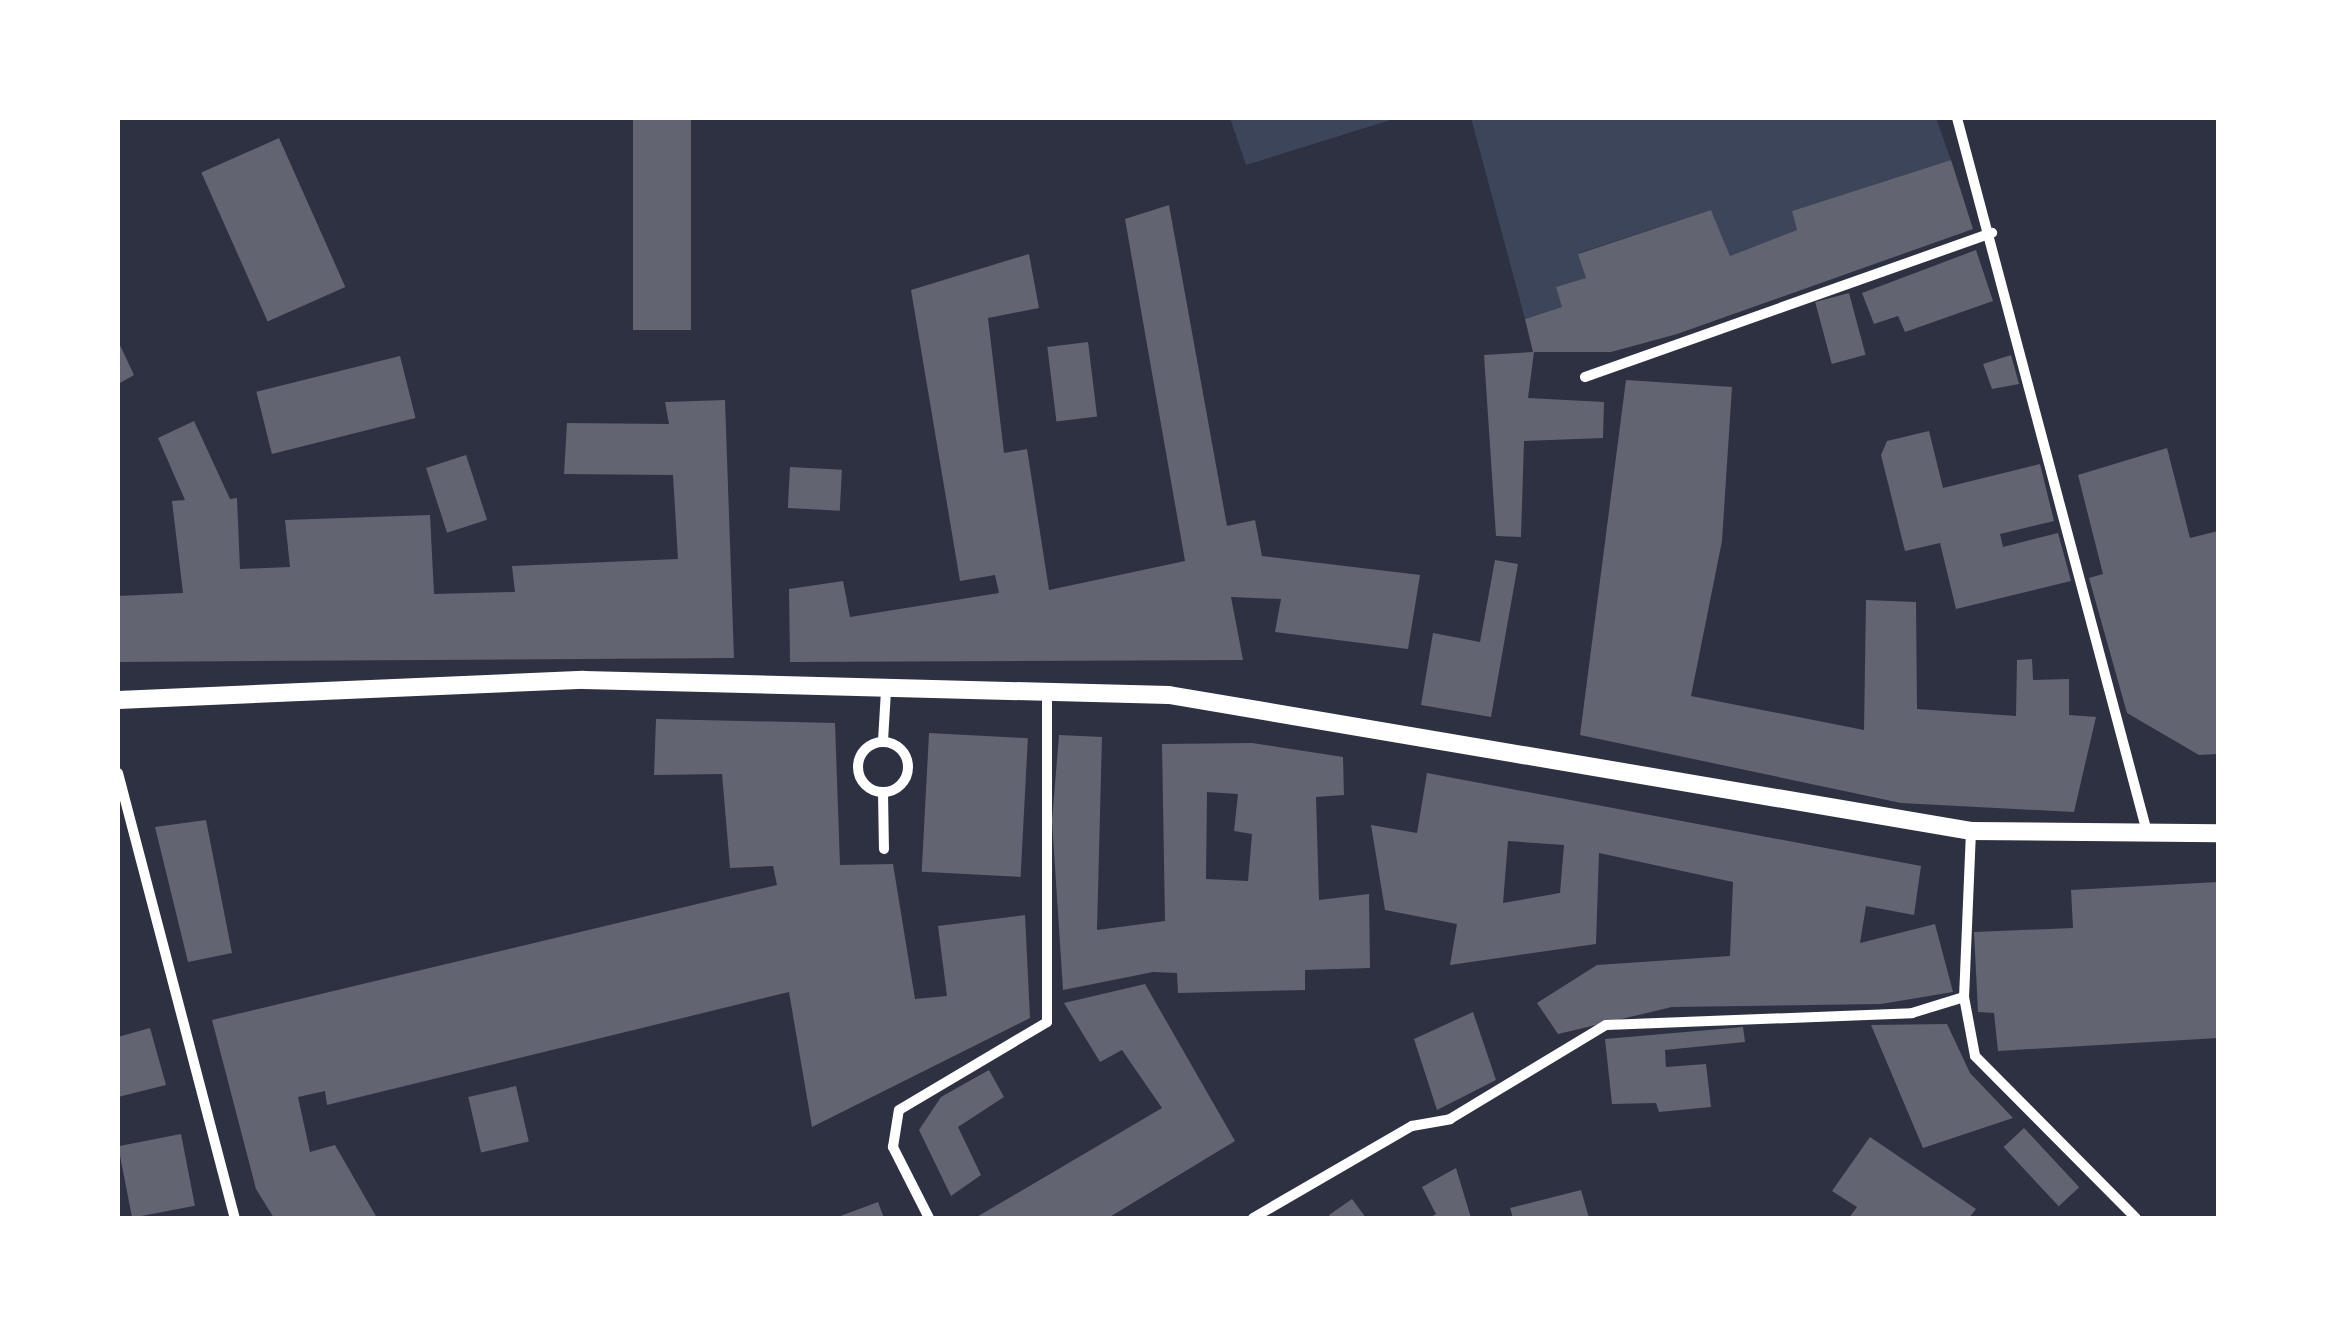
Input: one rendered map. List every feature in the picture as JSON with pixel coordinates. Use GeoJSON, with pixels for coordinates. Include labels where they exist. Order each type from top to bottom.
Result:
{"type":"FeatureCollection","features":[{"type":"Feature","properties":{"kind":"street"},"geometry":{"type":"LineString","coordinates":[[1957,118],[1992,233],[2148,836]]}},
{"type":"Feature","properties":{"kind":"street"},"geometry":{"type":"LineString","coordinates":[[1585,377],[1992,233]]}},
{"type":"Feature","properties":{"kind":"street"},"geometry":{"type":"LineString","coordinates":[[118,700],[584,680],[1047,696],[1168,694],[1970,831],[2148,836],[2218,833]]}},
{"type":"Feature","properties":{"kind":"street"},"geometry":{"type":"LineString","coordinates":[[884,741],[886,690]]}},
{"type":"Feature","properties":{"kind":"street"},"geometry":{"type":"LineString","coordinates":[[929,1218],[893,1146],[899,1110],[1047,1022],[1047,696]]}},
{"type":"Feature","properties":{"kind":"street"},"geometry":{"type":"LineString","coordinates":[[884,741],[900,749],[909,768],[901,786],[883,793],[864,784],[857,767],[865,749],[884,741]]}},
{"type":"Feature","properties":{"kind":"street"},"geometry":{"type":"LineString","coordinates":[[118,773],[235,1218]]}},
{"type":"Feature","properties":{"kind":"street"},"geometry":{"type":"LineString","coordinates":[[883,793],[884,848]]}},
{"type":"Feature","properties":{"kind":"street"},"geometry":{"type":"LineString","coordinates":[[1970,831],[1964,997],[1975,1056],[2136,1218]]}},
{"type":"Feature","properties":{"kind":"street"},"geometry":{"type":"LineString","coordinates":[[1253,1218],[1412,1126],[1450,1120],[1606,1025],[1912,1014],[1964,997]]}},
{"type":"Feature","properties":{"kind":"shaded area"},"geometry":{"type":"Polygon","coordinates":[[[1230,118],[1397,118],[1246,165],[1230,118]]]}},
{"type":"Feature","properties":{"kind":"shaded area"},"geometry":{"type":"Polygon","coordinates":[[[1471,118],[1936,118],[1951,160],[1792,211],[1797,230],[1730,256],[1711,210],[1579,253],[1586,278],[1557,287],[1562,307],[1525,319],[1471,118]]]}},
{"type":"Feature","properties":{"kind":"building"},"geometry":{"type":"Polygon","coordinates":[[[633,118],[691,118],[691,330],[633,330],[633,118]]]}},
{"type":"Feature","properties":{"kind":"building"},"geometry":{"type":"Polygon","coordinates":[[[279,138],[345,287],[268,321],[201,173],[279,138]]]}},
{"type":"Feature","properties":{"kind":"building"},"geometry":{"type":"Polygon","coordinates":[[[1951,160],[1973,229],[1677,334],[1611,352],[1534,352],[1528,398],[1604,402],[1603,438],[1524,441],[1521,537],[1496,536],[1484,355],[1533,352],[1525,319],[1562,307],[1556,287],[1586,278],[1578,254],[1711,210],[1730,256],[1797,230],[1792,211],[1951,160]]]}},
{"type":"Feature","properties":{"kind":"building"},"geometry":{"type":"Polygon","coordinates":[[[1169,205],[1227,526],[1255,520],[1262,556],[1420,575],[1408,649],[1275,632],[1281,599],[1231,597],[1243,660],[790,662],[789,589],[843,581],[850,617],[999,593],[995,575],[960,581],[911,290],[1029,254],[1039,308],[988,318],[1004,453],[1027,449],[1049,590],[1185,561],[1125,219],[1169,205]]]}},
{"type":"Feature","properties":{"kind":"building"},"geometry":{"type":"Polygon","coordinates":[[[1976,250],[1993,301],[1905,332],[1898,316],[1874,324],[1862,293],[1976,250]]]}},
{"type":"Feature","properties":{"kind":"building"},"geometry":{"type":"Polygon","coordinates":[[[1849,293],[1866,355],[1832,364],[1815,302],[1849,293]]]}},
{"type":"Feature","properties":{"kind":"building"},"geometry":{"type":"Polygon","coordinates":[[[118,341],[134,375],[118,384],[118,341]]]}},
{"type":"Feature","properties":{"kind":"building"},"geometry":{"type":"Polygon","coordinates":[[[1088,342],[1097,416],[1056,421],[1047,347],[1088,342]]]}},
{"type":"Feature","properties":{"kind":"building"},"geometry":{"type":"Polygon","coordinates":[[[2011,355],[2019,384],[1992,389],[1983,364],[2011,355]]]}},
{"type":"Feature","properties":{"kind":"building"},"geometry":{"type":"Polygon","coordinates":[[[400,356],[415,418],[272,454],[256,392],[400,356]]]}},
{"type":"Feature","properties":{"kind":"building"},"geometry":{"type":"Polygon","coordinates":[[[1626,380],[1732,387],[1722,541],[1691,696],[1864,730],[1866,600],[1916,602],[1917,709],[2016,716],[2017,660],[2032,659],[2033,680],[2069,679],[2069,715],[2096,717],[2074,812],[1901,803],[1580,735],[1626,380]]]}},
{"type":"Feature","properties":{"kind":"building"},"geometry":{"type":"Polygon","coordinates":[[[725,400],[734,658],[118,662],[118,596],[183,593],[172,501],[185,500],[158,438],[194,421],[230,499],[237,498],[240,569],[290,567],[285,520],[430,515],[434,594],[515,592],[512,566],[678,559],[673,475],[564,474],[567,423],[669,424],[665,402],[725,400]]]}},
{"type":"Feature","properties":{"kind":"building"},"geometry":{"type":"Polygon","coordinates":[[[1929,431],[1943,488],[2040,464],[2054,521],[2000,534],[2003,547],[2058,533],[2071,581],[1956,609],[1940,543],[1905,551],[1881,455],[1887,441],[1929,431]]]}},
{"type":"Feature","properties":{"kind":"building"},"geometry":{"type":"Polygon","coordinates":[[[2167,448],[2190,538],[2218,531],[2218,754],[2199,755],[2127,713],[2089,578],[2103,574],[2078,475],[2167,448]]]}},
{"type":"Feature","properties":{"kind":"building"},"geometry":{"type":"Polygon","coordinates":[[[466,455],[487,520],[447,533],[426,468],[466,455]]]}},
{"type":"Feature","properties":{"kind":"building"},"geometry":{"type":"Polygon","coordinates":[[[790,467],[842,470],[840,511],[788,508],[790,467]]]}},
{"type":"Feature","properties":{"kind":"building"},"geometry":{"type":"Polygon","coordinates":[[[1495,560],[1518,564],[1491,717],[1421,705],[1433,633],[1480,642],[1495,560]]]}},
{"type":"Feature","properties":{"kind":"building"},"geometry":{"type":"Polygon","coordinates":[[[656,719],[835,723],[840,865],[893,864],[915,999],[947,996],[938,926],[1025,915],[1030,1018],[812,1127],[789,992],[327,1105],[325,1091],[298,1097],[310,1152],[335,1145],[377,1218],[274,1218],[256,1189],[212,1020],[777,885],[773,866],[730,868],[722,774],[654,775],[656,719]]]}},
{"type":"Feature","properties":{"kind":"building"},"geometry":{"type":"Polygon","coordinates":[[[929,733],[1028,738],[1021,877],[922,872],[929,733]]]}},
{"type":"Feature","properties":{"kind":"building"},"geometry":{"type":"Polygon","coordinates":[[[1059,735],[1102,737],[1097,930],[1165,921],[1162,744],[1252,743],[1343,757],[1344,795],[1316,797],[1319,900],[1369,894],[1370,968],[1305,970],[1305,990],[1178,993],[1177,973],[1153,972],[1063,990],[1052,821],[1059,735]],[[1207,792],[1206,879],[1248,881],[1252,834],[1234,831],[1238,794],[1207,792]]]}},
{"type":"Feature","properties":{"kind":"building"},"geometry":{"type":"Polygon","coordinates":[[[1427,773],[1921,866],[1914,915],[1866,906],[1860,943],[1935,924],[1953,992],[1881,1004],[1672,1007],[1558,1034],[1537,1003],[1597,965],[1730,956],[1733,882],[1599,853],[1596,944],[1450,965],[1457,924],[1385,910],[1371,825],[1417,833],[1427,773]],[[1508,841],[1503,903],[1560,893],[1564,845],[1508,841]]]}},
{"type":"Feature","properties":{"kind":"building"},"geometry":{"type":"Polygon","coordinates":[[[206,820],[232,953],[188,962],[155,827],[206,820]]]}},
{"type":"Feature","properties":{"kind":"building"},"geometry":{"type":"Polygon","coordinates":[[[2218,882],[2218,1038],[1998,1051],[1994,1013],[1978,1012],[1974,932],[2073,928],[2071,890],[2218,882]]]}},
{"type":"Feature","properties":{"kind":"building"},"geometry":{"type":"Polygon","coordinates":[[[1145,984],[1235,1141],[1108,1218],[975,1218],[1162,1108],[1122,1050],[1100,1062],[1064,1003],[1145,984]]]}},
{"type":"Feature","properties":{"kind":"building"},"geometry":{"type":"Polygon","coordinates":[[[1473,1012],[1496,1080],[1437,1110],[1414,1039],[1473,1012]]]}},
{"type":"Feature","properties":{"kind":"building"},"geometry":{"type":"Polygon","coordinates":[[[1947,1024],[1970,1073],[2013,1118],[1923,1148],[1871,1025],[1947,1024]]]}},
{"type":"Feature","properties":{"kind":"building"},"geometry":{"type":"Polygon","coordinates":[[[1743,1027],[1745,1042],[1665,1050],[1666,1067],[1706,1064],[1711,1107],[1659,1112],[1656,1103],[1612,1104],[1605,1039],[1743,1027]]]}},
{"type":"Feature","properties":{"kind":"building"},"geometry":{"type":"Polygon","coordinates":[[[150,1028],[166,1085],[118,1097],[118,1037],[150,1028]]]}},
{"type":"Feature","properties":{"kind":"building"},"geometry":{"type":"Polygon","coordinates":[[[989,1070],[1004,1097],[958,1127],[981,1175],[951,1196],[919,1130],[941,1097],[989,1070]]]}},
{"type":"Feature","properties":{"kind":"building"},"geometry":{"type":"Polygon","coordinates":[[[516,1086],[529,1142],[481,1153],[468,1097],[516,1086]]]}},
{"type":"Feature","properties":{"kind":"building"},"geometry":{"type":"Polygon","coordinates":[[[2024,1128],[2079,1187],[2059,1206],[2004,1147],[2024,1128]]]}},
{"type":"Feature","properties":{"kind":"building"},"geometry":{"type":"Polygon","coordinates":[[[181,1134],[195,1206],[132,1218],[118,1146],[181,1134]]]}},
{"type":"Feature","properties":{"kind":"building"},"geometry":{"type":"Polygon","coordinates":[[[1870,1137],[1976,1209],[1969,1218],[1849,1218],[1857,1207],[1832,1191],[1870,1137]]]}},
{"type":"Feature","properties":{"kind":"building"},"geometry":{"type":"Polygon","coordinates":[[[1456,1168],[1471,1218],[1429,1218],[1436,1214],[1422,1187],[1456,1168]]]}},
{"type":"Feature","properties":{"kind":"building"},"geometry":{"type":"Polygon","coordinates":[[[1581,1190],[1589,1218],[1513,1218],[1510,1208],[1581,1190]]]}},
{"type":"Feature","properties":{"kind":"building"},"geometry":{"type":"Polygon","coordinates":[[[1352,1199],[1366,1218],[1331,1218],[1329,1215],[1352,1199]]]}},
{"type":"Feature","properties":{"kind":"building"},"geometry":{"type":"Polygon","coordinates":[[[878,1202],[884,1218],[835,1218],[878,1202]]]}}]}
